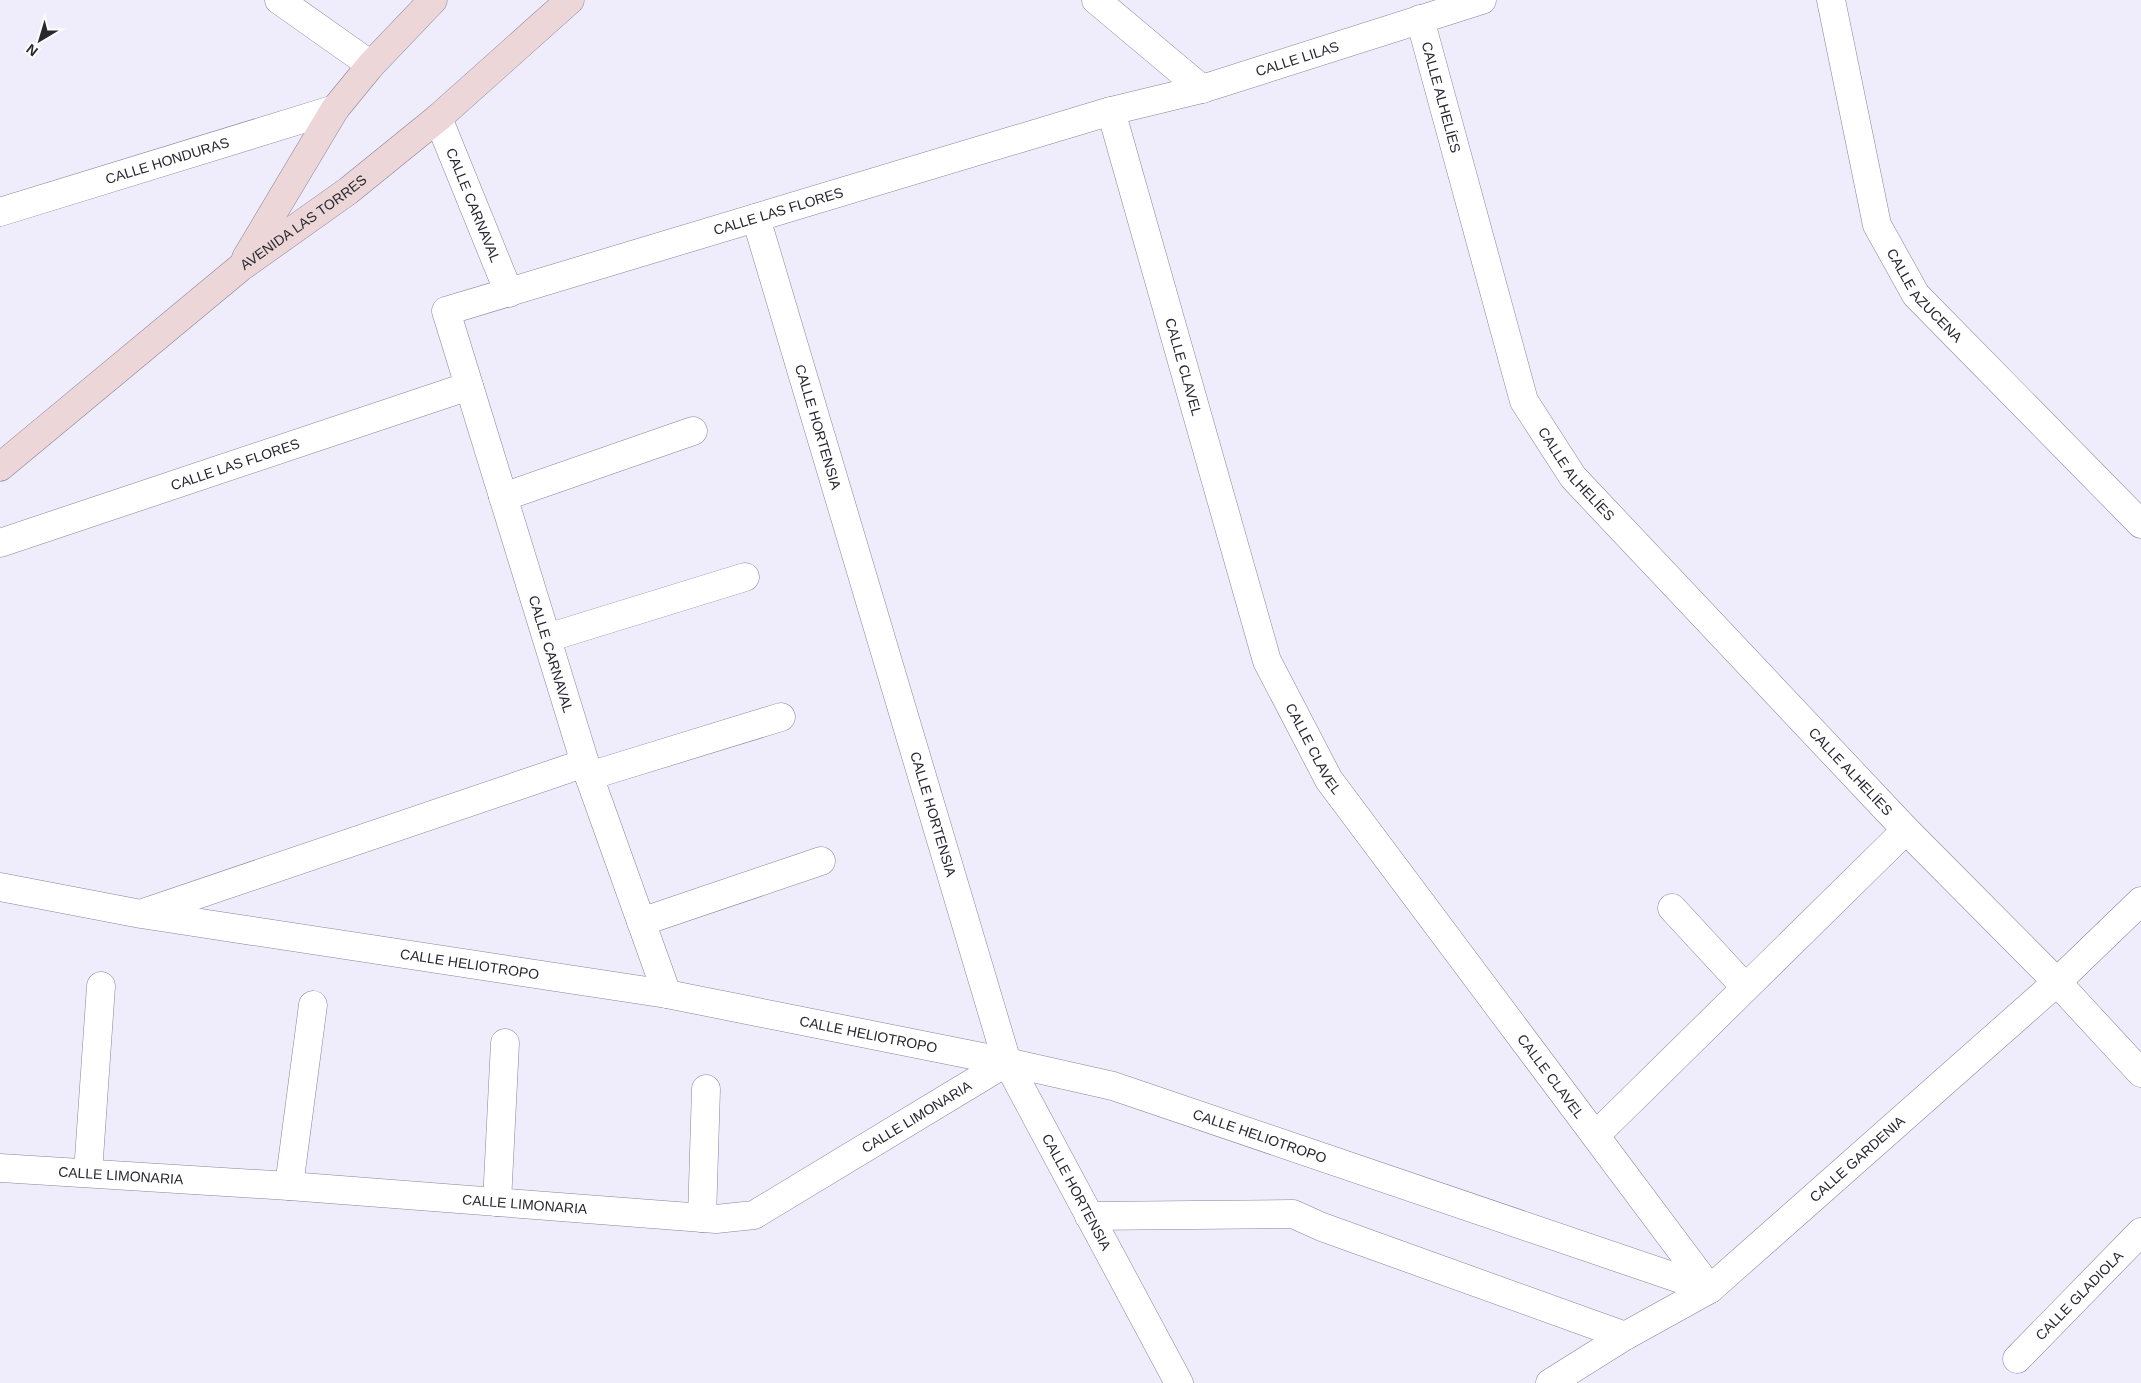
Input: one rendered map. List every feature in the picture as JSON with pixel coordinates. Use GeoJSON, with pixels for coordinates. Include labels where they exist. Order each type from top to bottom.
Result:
{"type":"FeatureCollection","features":[{"type":"Feature","properties":{"kind":"street"},"geometry":{"type":"LineString","coordinates":[[279,0],[371,65]]}},
{"type":"Feature","properties":{"kind":"street","name":"AVENIDA LAS TORRES"},"geometry":{"type":"LineString","coordinates":[[241,267],[335,109],[371,65],[433,0]]}},
{"type":"Feature","properties":{"kind":"street","name":"AVENIDA LAS TORRES"},"geometry":{"type":"LineString","coordinates":[[241,267],[348,192],[438,118],[570,0]]}},
{"type":"Feature","properties":{"kind":"street"},"geometry":{"type":"LineString","coordinates":[[1096,0],[1202,89]]}},
{"type":"Feature","properties":{"kind":"street","name":"CALLE LILAS"},"geometry":{"type":"LineString","coordinates":[[1110,111],[1202,89],[1482,0]]}},
{"type":"Feature","properties":{"kind":"street","name":"CALLE AZUCENA"},"geometry":{"type":"LineString","coordinates":[[1831,0],[1877,225],[1916,295],[2141,524]]}},
{"type":"Feature","properties":{"kind":"street","name":"CALLE ALHELÍES"},"geometry":{"type":"LineString","coordinates":[[1420,19],[1524,401],[1573,478],[1906,830],[2057,982],[2141,1073]]}},
{"type":"Feature","properties":{"kind":"street","name":"CALLE HONDURAS"},"geometry":{"type":"LineString","coordinates":[[0,212],[335,109]]}},
{"type":"Feature","properties":{"kind":"street","name":"CALLE LAS FLORES"},"geometry":{"type":"LineString","coordinates":[[446,311],[1110,111]]}},
{"type":"Feature","properties":{"kind":"street","name":"CALLE CLAVEL"},"geometry":{"type":"LineString","coordinates":[[1110,111],[1267,661],[1329,780],[1710,1289]]}},
{"type":"Feature","properties":{"kind":"street","name":"CALLE CARNAVAL"},"geometry":{"type":"LineString","coordinates":[[438,118],[509,292]]}},
{"type":"Feature","properties":{"kind":"street","name":"CALLE HORTENSIA"},"geometry":{"type":"LineString","coordinates":[[756,218],[1007,1062],[1179,1383]]}},
{"type":"Feature","properties":{"kind":"street"},"geometry":{"type":"LineString","coordinates":[[0,467],[241,267]]}},
{"type":"Feature","properties":{"kind":"street","name":"CALLE CARNAVAL"},"geometry":{"type":"LineString","coordinates":[[446,311],[587,770],[667,994]]}},
{"type":"Feature","properties":{"kind":"street","name":"CALLE LAS FLORES"},"geometry":{"type":"LineString","coordinates":[[0,543],[470,386]]}},
{"type":"Feature","properties":{"kind":"street"},"geometry":{"type":"LineString","coordinates":[[503,497],[693,431]]}},
{"type":"Feature","properties":{"kind":"street"},"geometry":{"type":"LineString","coordinates":[[546,638],[745,577]]}},
{"type":"Feature","properties":{"kind":"street"},"geometry":{"type":"LineString","coordinates":[[141,914],[587,770],[781,717]]}},
{"type":"Feature","properties":{"kind":"street"},"geometry":{"type":"LineString","coordinates":[[1596,1135],[1906,830]]}},
{"type":"Feature","properties":{"kind":"street"},"geometry":{"type":"LineString","coordinates":[[641,922],[821,861]]}},
{"type":"Feature","properties":{"kind":"street","name":"CALLE HELIOTROPO"},"geometry":{"type":"LineString","coordinates":[[0,887],[141,914],[667,994],[1007,1062],[1113,1086],[1710,1289]]}},
{"type":"Feature","properties":{"kind":"street","name":"CALLE GARDENIA"},"geometry":{"type":"LineString","coordinates":[[1550,1383],[1624,1336],[1710,1289],[2057,982],[2141,901]]}},
{"type":"Feature","properties":{"kind":"street"},"geometry":{"type":"LineString","coordinates":[[1672,908],[1745,987]]}},
{"type":"Feature","properties":{"kind":"street"},"geometry":{"type":"LineString","coordinates":[[88,1173],[101,986]]}},
{"type":"Feature","properties":{"kind":"street"},"geometry":{"type":"LineString","coordinates":[[289,1186],[313,1005]]}},
{"type":"Feature","properties":{"kind":"street"},"geometry":{"type":"LineString","coordinates":[[497,1202],[505,1043]]}},
{"type":"Feature","properties":{"kind":"street","name":"CALLE LIMONARIA"},"geometry":{"type":"LineString","coordinates":[[0,1168],[289,1186],[716,1219],[754,1215],[1007,1062]]}},
{"type":"Feature","properties":{"kind":"street"},"geometry":{"type":"LineString","coordinates":[[702,1218],[706,1089]]}},
{"type":"Feature","properties":{"kind":"street"},"geometry":{"type":"LineString","coordinates":[[1089,1216],[1292,1214],[1322,1227],[1624,1336]]}},
{"type":"Feature","properties":{"kind":"street","name":"CALLE GLADIOLA"},"geometry":{"type":"LineString","coordinates":[[2017,1359],[2141,1232]]}}]}
